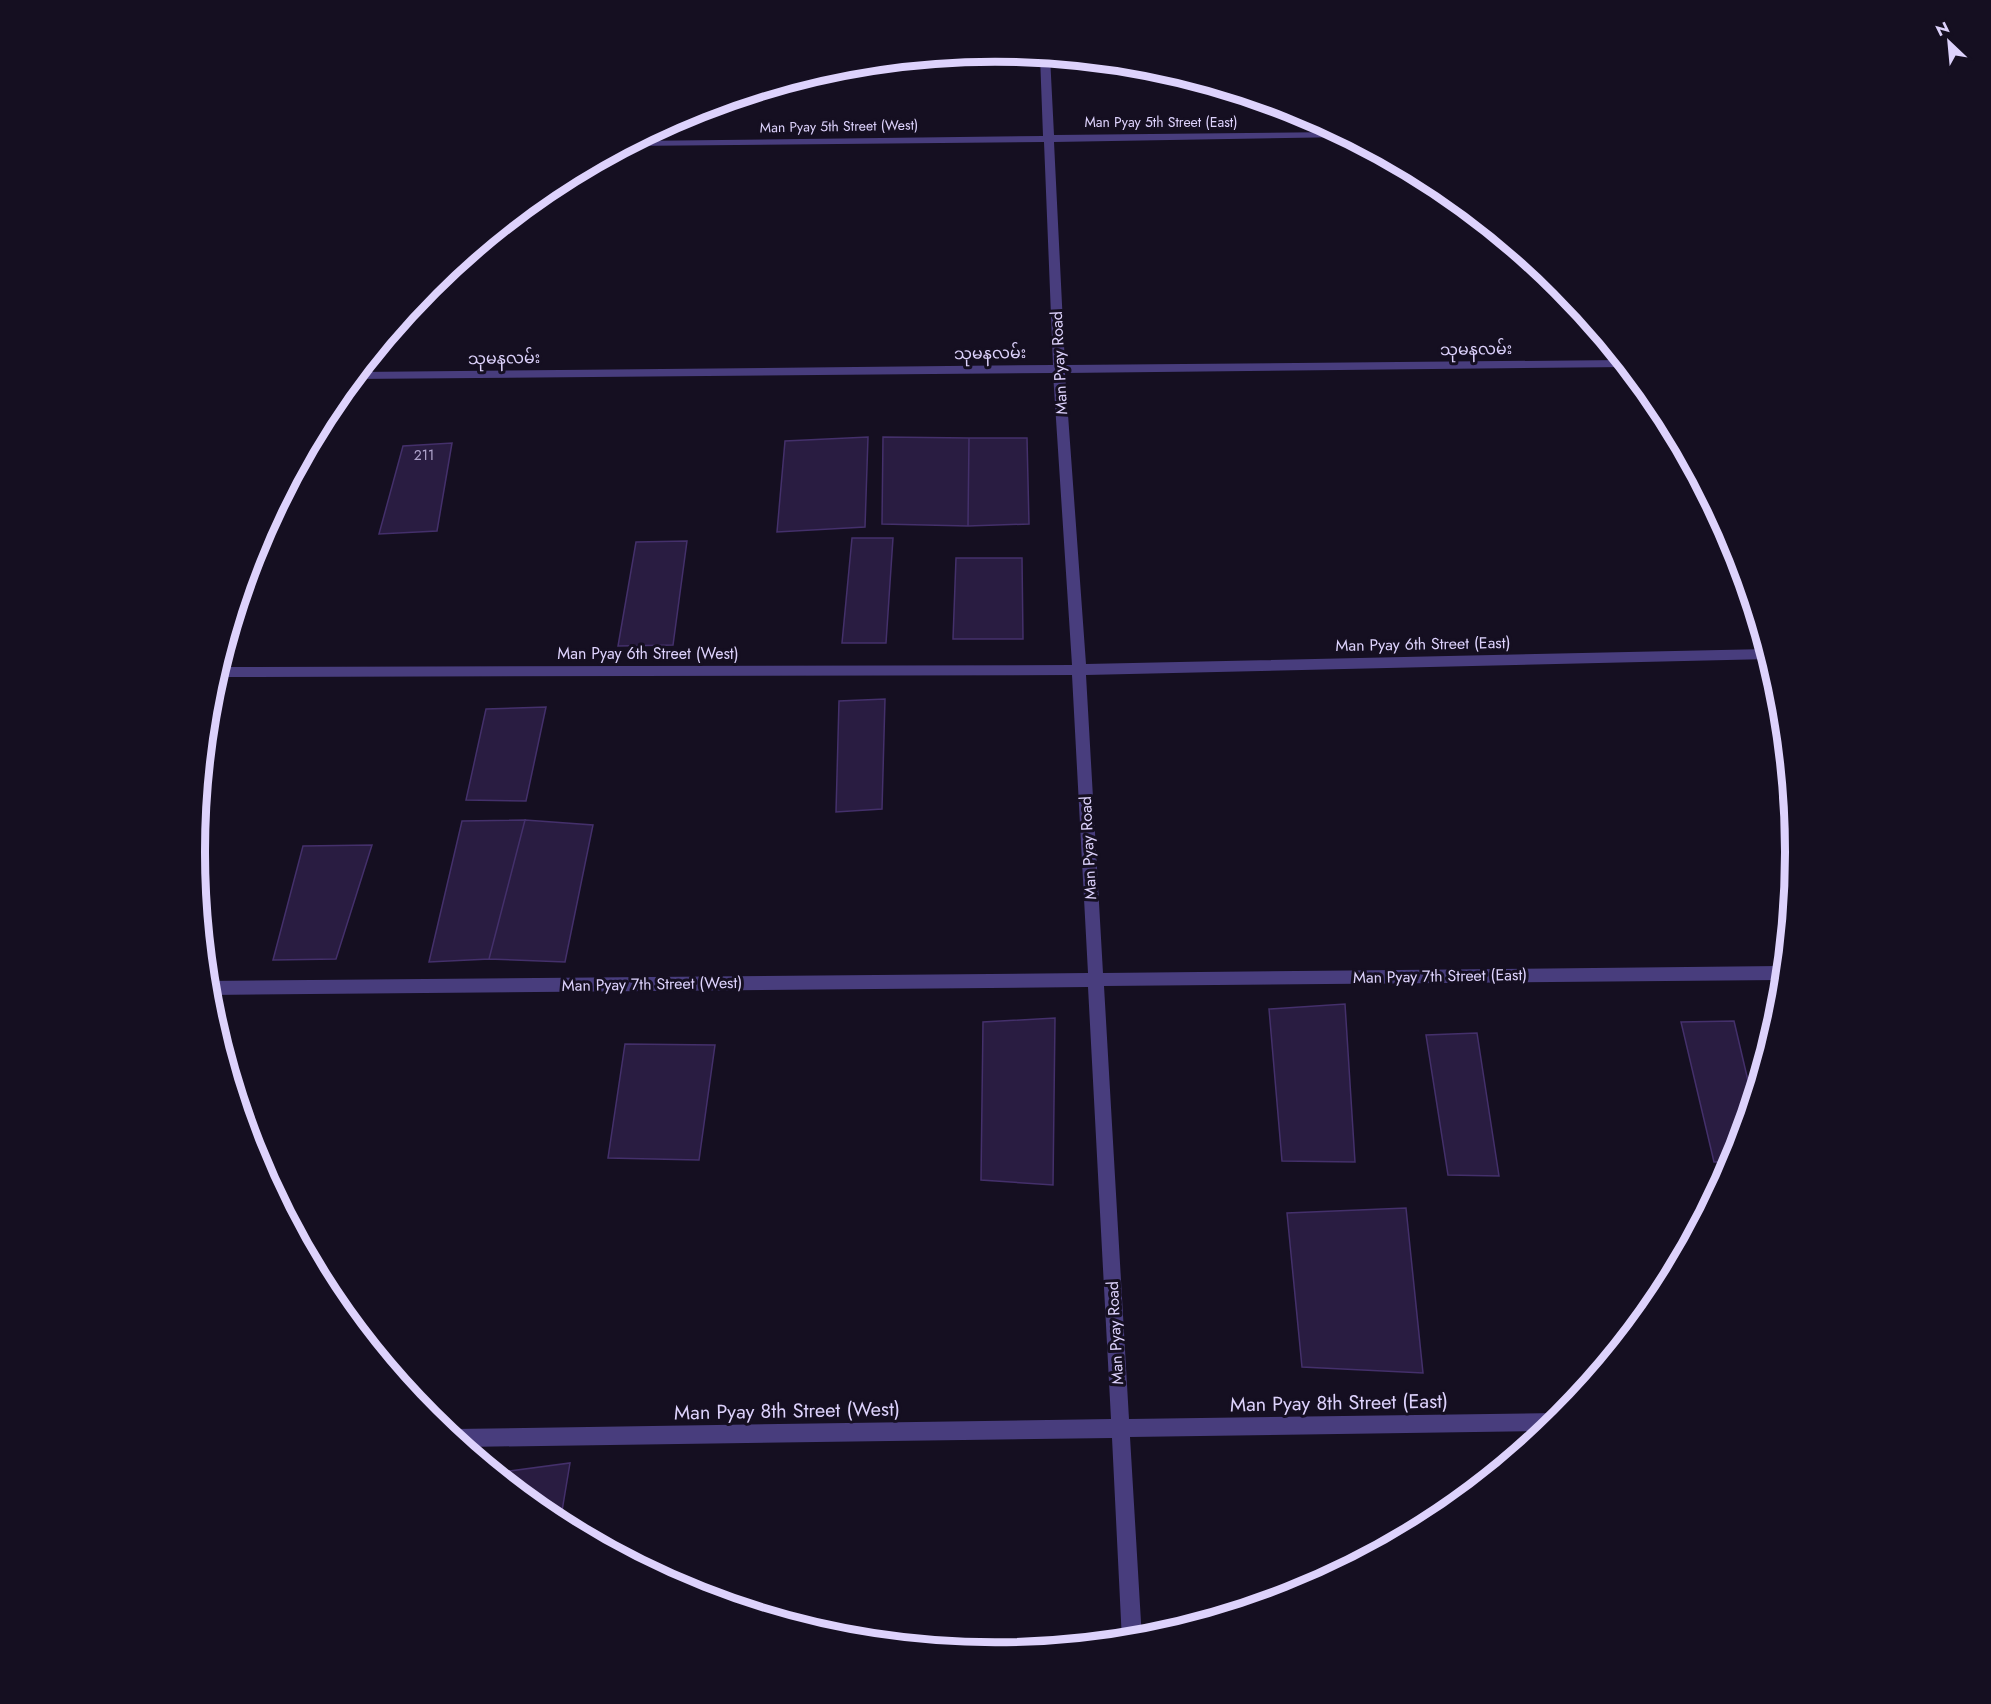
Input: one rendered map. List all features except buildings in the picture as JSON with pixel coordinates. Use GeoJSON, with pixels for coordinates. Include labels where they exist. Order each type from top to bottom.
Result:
{"type":"FeatureCollection","features":[{"type":"Feature","properties":{"kind":"street","name":"Man Pyay Road"},"geometry":{"type":"LineString","coordinates":[[1045,63],[1059,369],[1079,670],[1131,1630]]}},
{"type":"Feature","properties":{"kind":"street","name":"Man Pyay 5th Street (East)"},"geometry":{"type":"LineString","coordinates":[[1049,138],[1328,135]]}},
{"type":"Feature","properties":{"kind":"street","name":"Man Pyay 5th Street (West)"},"geometry":{"type":"LineString","coordinates":[[644,144],[1049,138]]}},
{"type":"Feature","properties":{"kind":"street","name":"သုမနလမ်း"},"geometry":{"type":"LineString","coordinates":[[364,376],[1617,364]]}},
{"type":"Feature","properties":{"kind":"street","name":"Man Pyay 6th Street (East)"},"geometry":{"type":"LineString","coordinates":[[1079,670],[1761,654]]}},
{"type":"Feature","properties":{"kind":"street","name":"Man Pyay 6th Street (West)"},"geometry":{"type":"LineString","coordinates":[[226,672],[1079,670]]}},
{"type":"Feature","properties":{"kind":"street","name":"Man Pyay 7th Street (East)"},"geometry":{"type":"LineString","coordinates":[[1096,979],[1776,973]]}},
{"type":"Feature","properties":{"kind":"street","name":"Man Pyay 7th Street (West)"},"geometry":{"type":"LineString","coordinates":[[217,988],[1096,979]]}},
{"type":"Feature","properties":{"kind":"street","name":"Man Pyay 8th Street (East)"},"geometry":{"type":"LineString","coordinates":[[1121,1428],[1542,1422]]}},
{"type":"Feature","properties":{"kind":"street","name":"Man Pyay 8th Street (West)"},"geometry":{"type":"LineString","coordinates":[[465,1438],[1121,1428]]}}]}
